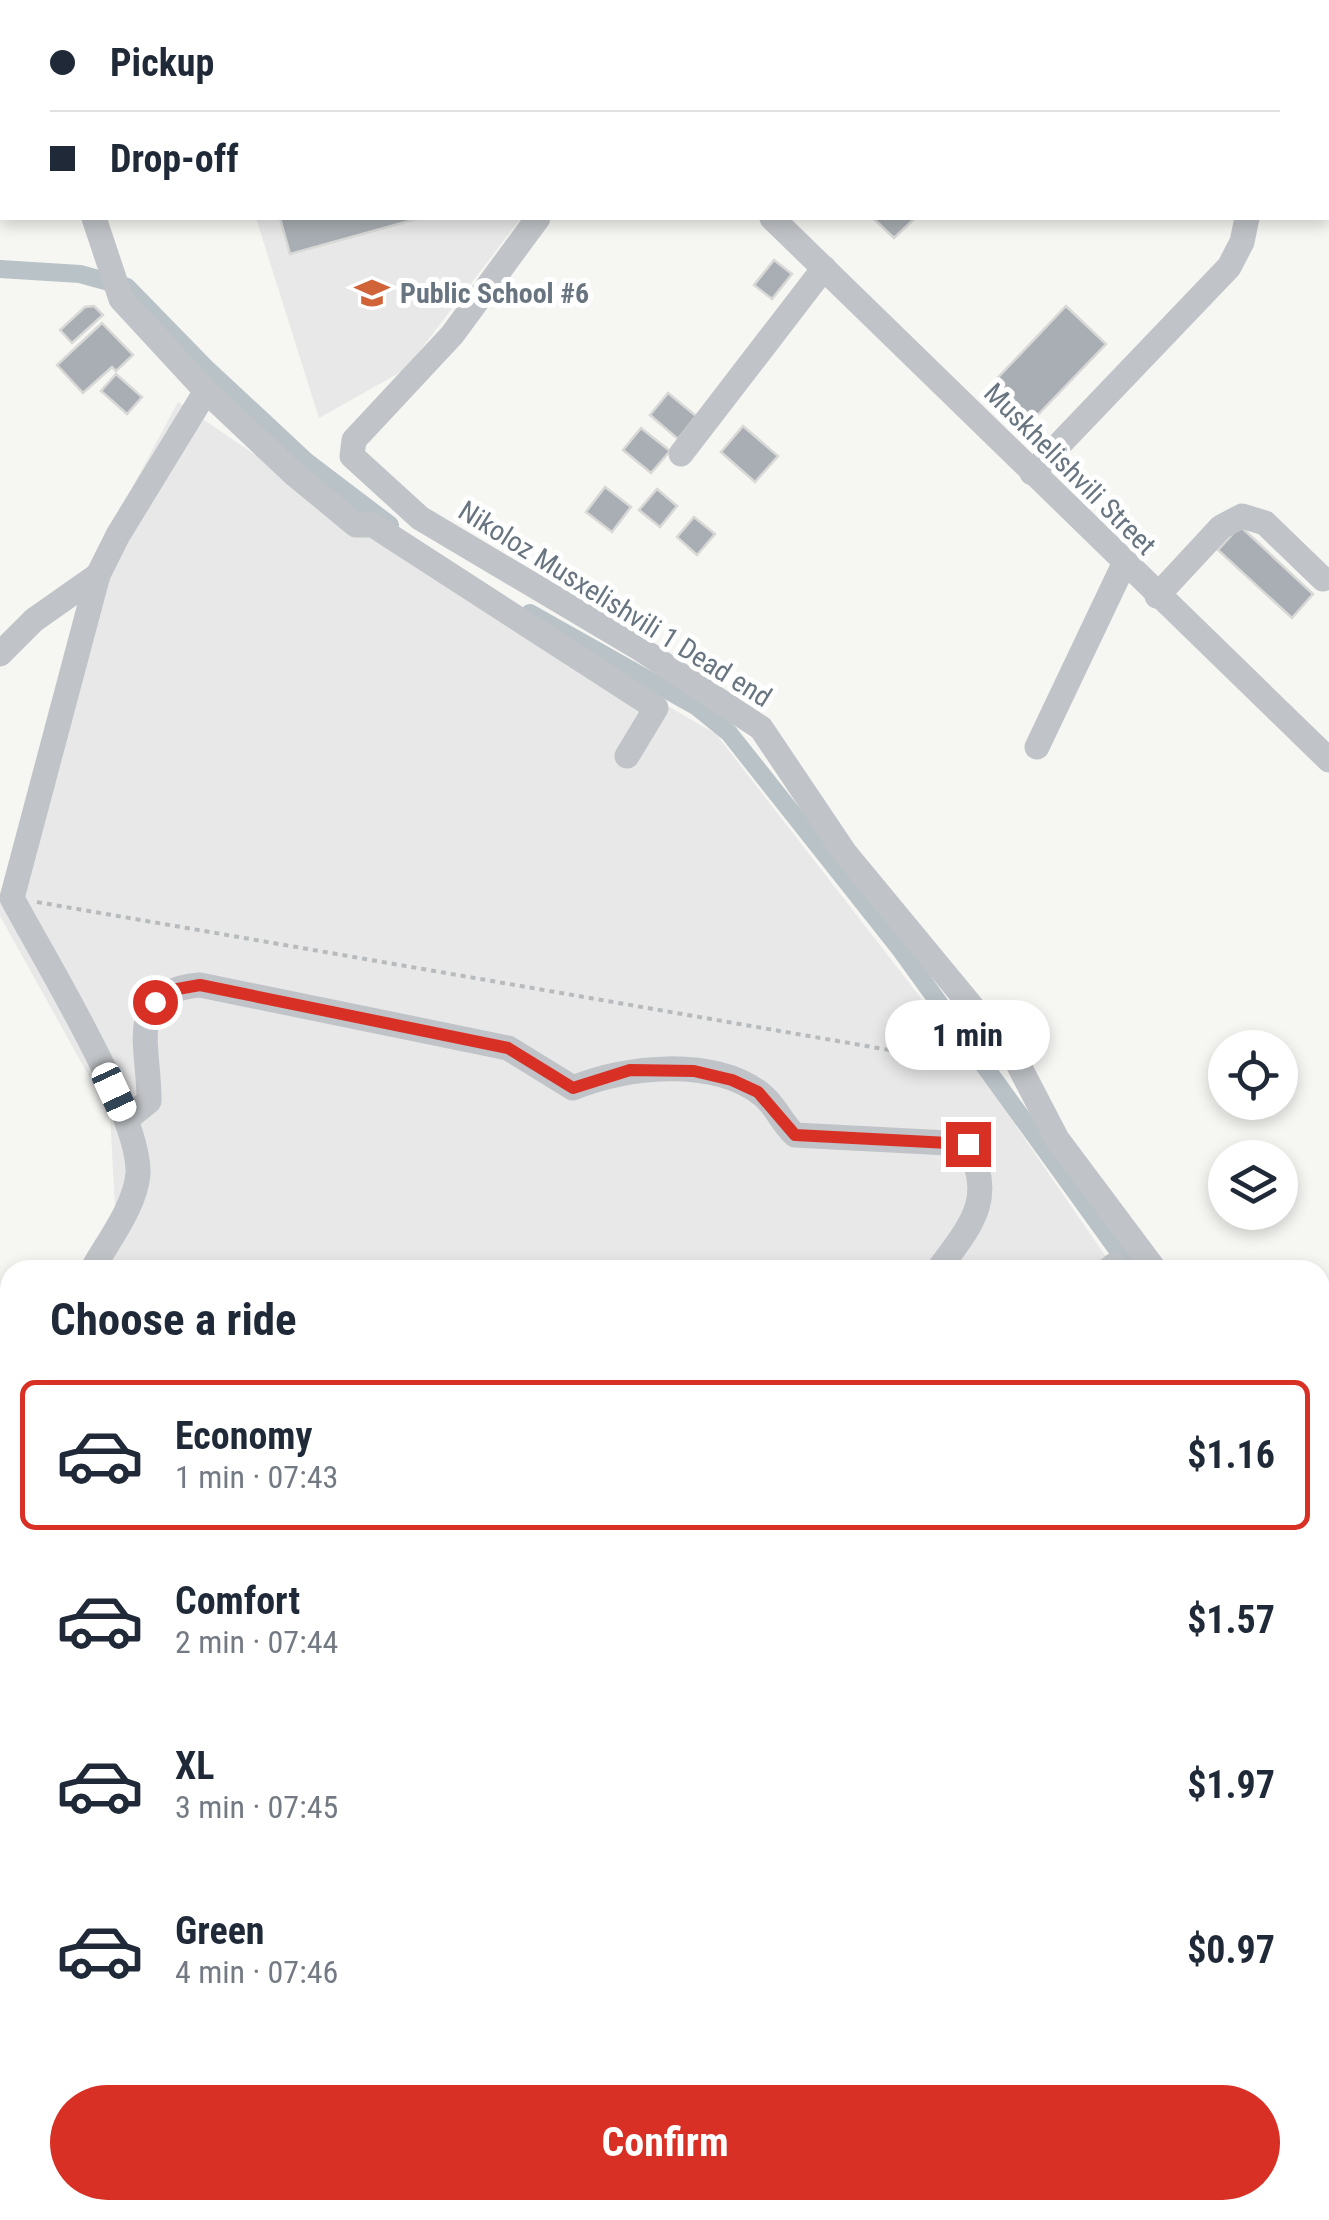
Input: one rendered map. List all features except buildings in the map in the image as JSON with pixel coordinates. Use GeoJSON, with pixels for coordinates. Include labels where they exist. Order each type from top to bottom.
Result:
{"type":"FeatureCollection","features":[{"type":"Feature","properties":{"kind":"street"},"geometry":{"type":"LineString","coordinates":[[95,220],[121,299],[206,391],[356,526],[373,526],[656,708],[628,756]]}},
{"type":"Feature","properties":{"kind":"street","name":"Nikoloz Musxelishvili 1 Dead end"},"geometry":{"type":"LineString","coordinates":[[537,220],[452,335],[354,440],[352,456],[420,518],[749,716],[771,742],[845,853],[1009,1065]]}},
{"type":"Feature","properties":{"kind":"street","name":"Muskhelishvili Street"},"geometry":{"type":"LineString","coordinates":[[774,220],[1329,760]]}},
{"type":"Feature","properties":{"kind":"street"},"geometry":{"type":"LineString","coordinates":[[1032,473],[1228,267],[1242,242],[1247,220]]}},
{"type":"Feature","properties":{"kind":"street"},"geometry":{"type":"LineString","coordinates":[[681,454],[824,268]]}},
{"type":"Feature","properties":{"kind":"street"},"geometry":{"type":"LineString","coordinates":[[98,1260],[130,1202],[138,1176],[136,1149],[127,1119],[6,896],[98,575],[206,391]]}},
{"type":"Feature","properties":{"kind":"street"},"geometry":{"type":"LineString","coordinates":[[1157,596],[1221,527],[1242,516],[1265,522],[1323,579]]}},
{"type":"Feature","properties":{"kind":"street"},"geometry":{"type":"LineString","coordinates":[[1037,747],[1124,564]]}},
{"type":"Feature","properties":{"kind":"street"},"geometry":{"type":"LineString","coordinates":[[0,654],[34,620],[98,575]]}},
{"type":"Feature","properties":{"kind":"street"},"geometry":{"type":"LineString","coordinates":[[127,1119],[149,1101],[143,1038],[146,1019],[166,991],[200,985],[495,1044],[528,1058],[562,1085],[573,1088],[630,1070],[694,1071],[758,1092],[795,1135],[968,1144],[983,1191],[973,1223],[945,1260]]}},
{"type":"Feature","properties":{"kind":"street"},"geometry":{"type":"LineString","coordinates":[[1009,1065],[1056,1139],[1147,1260]]}},
{"type":"Feature","properties":{"kind":"path"},"geometry":{"type":"LineString","coordinates":[[6,896],[932,1056],[1009,1065]]}},
{"type":"Feature","properties":{"kind":"shaded area","name":"Public School #6"},"geometry":{"type":"Polygon","coordinates":[[[257,220],[519,220],[406,369],[319,418],[257,220]]]}},
{"type":"Feature","properties":{"kind":"shaded area"},"geometry":{"type":"Polygon","coordinates":[[[178,402],[375,537],[716,734],[983,1078],[1108,1260],[91,1260],[115,1207],[110,1114],[0,916],[0,895],[103,542],[178,402]]]}},
{"type":"Feature","properties":{"kind":"waterway"},"geometry":{"type":"LineString","coordinates":[[0,269],[80,274],[127,287],[307,462],[390,525]]}},
{"type":"Feature","properties":{"kind":"waterway"},"geometry":{"type":"LineString","coordinates":[[530,613],[697,707],[729,733],[900,949],[1125,1260]]}},
{"type":"Feature","properties":{"kind":"place","name":"Public School #6"},"geometry":{"type":"Point","coordinates":[372,293]}},
{"type":"Feature","properties":{"kind":"route"},"geometry":{"type":"LineString","coordinates":[[155,1002],[166,991],[200,985],[481,1041],[528,1058],[562,1085],[573,1088],[630,1070],[694,1071],[732,1080],[758,1092],[771,1104],[783,1126],[795,1135],[968,1144]]}}]}
